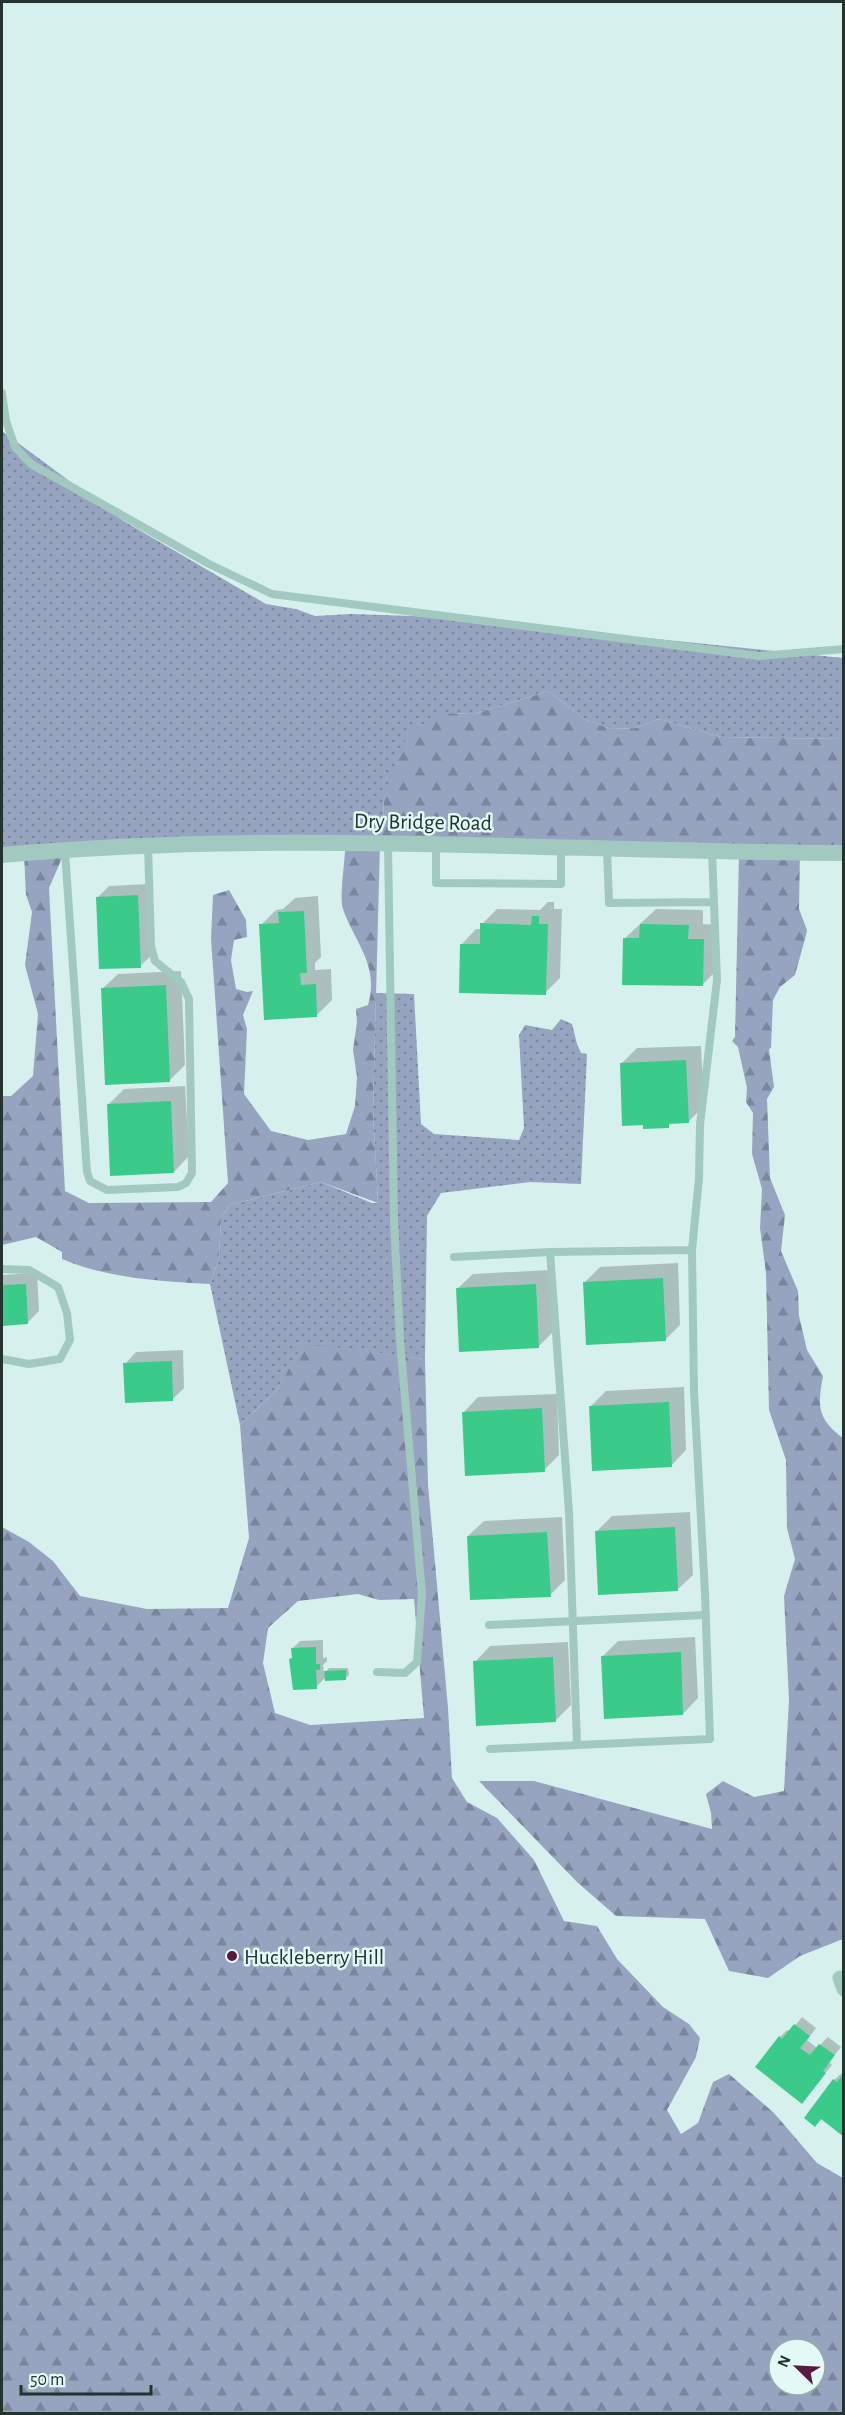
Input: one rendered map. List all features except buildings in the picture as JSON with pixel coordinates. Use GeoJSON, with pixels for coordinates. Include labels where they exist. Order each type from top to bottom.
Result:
{"type":"FeatureCollection","features":[{"type":"Feature","properties":{"kind":"street","name":"Dry Bridge Road"},"geometry":{"type":"LineString","coordinates":[[2,855],[148,845],[388,843],[843,853]]}},
{"type":"Feature","properties":{"kind":"lane"},"geometry":{"type":"LineString","coordinates":[[2,393],[6,421],[15,447],[31,464],[209,564],[272,594],[759,656],[843,649]]}},
{"type":"Feature","properties":{"kind":"lane"},"geometry":{"type":"LineString","coordinates":[[377,1672],[405,1673],[417,1662],[422,1594],[400,1340],[394,1221],[388,843]]}},
{"type":"Feature","properties":{"kind":"lane"},"geometry":{"type":"LineString","coordinates":[[436,844],[436,883],[561,884],[561,846]]}},
{"type":"Feature","properties":{"kind":"lane"},"geometry":{"type":"LineString","coordinates":[[64,849],[87,1172],[90,1181],[107,1190],[178,1187],[186,1183],[192,1173],[189,999],[181,982],[156,961],[151,946],[148,845]]}},
{"type":"Feature","properties":{"kind":"lane"},"geometry":{"type":"LineString","coordinates":[[607,848],[609,903],[712,902]]}},
{"type":"Feature","properties":{"kind":"lane"},"geometry":{"type":"LineString","coordinates":[[490,1749],[710,1738],[694,1391],[692,1250],[699,1178],[700,1125],[717,980],[712,902],[712,850]]}},
{"type":"Feature","properties":{"kind":"lane"},"geometry":{"type":"LineString","coordinates":[[454,1257],[550,1252],[692,1250]]}},
{"type":"Feature","properties":{"kind":"lane"},"geometry":{"type":"LineString","coordinates":[[550,1252],[569,1512],[577,1745]]}},
{"type":"Feature","properties":{"kind":"lane"},"geometry":{"type":"LineString","coordinates":[[2,1269],[29,1270],[58,1287],[67,1313],[70,1340],[60,1359],[29,1364],[2,1359]]}},
{"type":"Feature","properties":{"kind":"lane"},"geometry":{"type":"LineString","coordinates":[[489,1625],[706,1615]]}},
{"type":"Feature","properties":{"kind":"green space"},"geometry":{"type":"Polygon","coordinates":[[[2,431],[122,520],[266,604],[296,609],[315,616],[351,614],[441,617],[843,658],[843,739],[721,737],[659,719],[636,728],[611,729],[586,720],[548,691],[474,714],[446,713],[384,797],[382,844],[2,855],[2,431]]]}},
{"type":"Feature","properties":{"kind":"green space"},"geometry":{"type":"Polygon","coordinates":[[[548,691],[586,720],[611,729],[636,728],[659,719],[721,737],[843,739],[843,853],[800,852],[799,909],[807,930],[795,975],[780,987],[773,1000],[771,1048],[769,1049],[774,1087],[767,1099],[770,1178],[785,1215],[781,1251],[798,1291],[799,1316],[807,1350],[823,1376],[820,1396],[821,1412],[828,1425],[843,1438],[843,1939],[800,1956],[768,1978],[729,1971],[705,1919],[616,1916],[577,1882],[479,1781],[534,1781],[712,1829],[706,1794],[723,1781],[754,1797],[784,1791],[789,1700],[784,1596],[795,1559],[787,1528],[786,1460],[769,1410],[766,1273],[760,1228],[762,1189],[752,1154],[753,1113],[746,1102],[747,1088],[738,1047],[732,1041],[735,1037],[739,854],[382,843],[384,797],[403,744],[413,729],[446,713],[474,714],[548,691]]]}},
{"type":"Feature","properties":{"kind":"green space"},"geometry":{"type":"Polygon","coordinates":[[[380,843],[373,1111],[378,1203],[321,1182],[229,1205],[221,1219],[219,1259],[210,1284],[153,1280],[98,1271],[62,1259],[62,1252],[36,1237],[2,1245],[2,1096],[11,1096],[33,1076],[38,1014],[25,965],[32,912],[26,895],[24,854],[62,858],[49,888],[65,1191],[89,1203],[211,1202],[228,1183],[211,939],[213,895],[229,890],[246,920],[247,937],[234,940],[231,960],[236,989],[253,991],[243,1015],[247,1029],[244,1094],[271,1131],[308,1140],[346,1134],[355,1106],[357,1077],[353,1050],[357,1022],[356,1009],[368,1005],[371,978],[364,954],[343,909],[345,849],[380,843]]]}},
{"type":"Feature","properties":{"kind":"green space"},"geometry":{"type":"Polygon","coordinates":[[[376,993],[414,994],[421,1124],[434,1134],[519,1140],[524,1128],[519,1035],[525,1025],[552,1030],[561,1019],[572,1024],[581,1053],[587,1054],[581,1184],[530,1182],[441,1193],[427,1216],[425,1359],[303,1344],[277,1390],[240,1425],[210,1284],[219,1259],[221,1219],[229,1205],[321,1182],[372,1203],[378,1203],[373,1111],[376,993]]]}},
{"type":"Feature","properties":{"kind":"green space"},"geometry":{"type":"Polygon","coordinates":[[[303,1343],[425,1359],[428,1485],[452,1778],[467,1802],[497,1818],[534,1860],[564,1921],[597,1926],[617,1959],[663,2007],[689,2024],[700,2038],[696,2057],[667,2110],[681,2134],[698,2123],[713,2082],[729,2074],[774,2113],[817,2163],[843,2178],[843,2413],[2,2413],[2,1527],[29,1542],[53,1561],[80,1596],[147,1609],[228,1608],[249,1538],[240,1425],[277,1390],[303,1343]],[[358,1594],[298,1601],[268,1628],[263,1663],[275,1713],[310,1725],[424,1718],[414,1599],[379,1600],[358,1594]]]}},
{"type":"Feature","properties":{"kind":"place","name":"Huckleberry Hill"},"geometry":{"type":"Point","coordinates":[232,1956]}}]}
